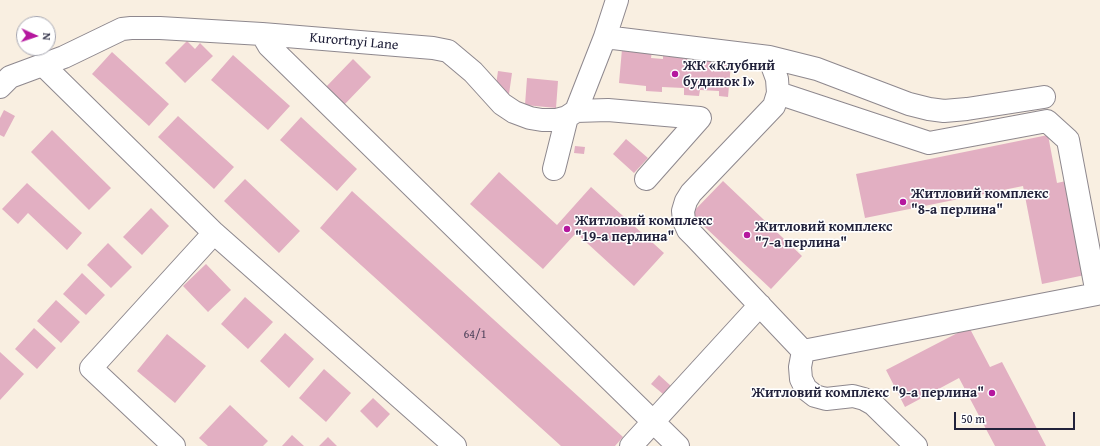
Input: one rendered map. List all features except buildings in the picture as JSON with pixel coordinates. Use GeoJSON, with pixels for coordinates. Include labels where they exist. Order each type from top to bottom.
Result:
{"type":"FeatureCollection","features":[{"type":"Feature","properties":{"kind":"street"},"geometry":{"type":"LineString","coordinates":[[554,169],[572,114],[605,37],[617,0]]}},
{"type":"Feature","properties":{"kind":"street","name":"Kurortnyi Lane"},"geometry":{"type":"LineString","coordinates":[[0,87],[10,77],[64,57],[115,32],[131,28],[262,34],[426,47],[448,51],[473,72],[502,104],[514,112],[530,118],[556,120],[572,114],[608,110],[700,118],[646,179]]}},
{"type":"Feature","properties":{"kind":"street"},"geometry":{"type":"LineString","coordinates":[[262,34],[269,46],[678,446]]}},
{"type":"Feature","properties":{"kind":"street"},"geometry":{"type":"LineString","coordinates":[[605,37],[769,57],[817,69],[909,104],[929,109],[944,111],[967,109],[1044,97]]}},
{"type":"Feature","properties":{"kind":"street"},"geometry":{"type":"LineString","coordinates":[[769,57],[777,79],[778,93],[774,106],[691,193],[686,201],[684,221],[688,230],[803,351]]}},
{"type":"Feature","properties":{"kind":"street"},"geometry":{"type":"LineString","coordinates":[[43,65],[214,234],[456,446]]}},
{"type":"Feature","properties":{"kind":"street"},"geometry":{"type":"LineString","coordinates":[[778,93],[929,143],[1046,121],[1068,140],[1097,294],[803,351]]}},
{"type":"Feature","properties":{"kind":"street"},"geometry":{"type":"LineString","coordinates":[[174,446],[91,368],[214,234]]}},
{"type":"Feature","properties":{"kind":"street"},"geometry":{"type":"LineString","coordinates":[[631,446],[760,306]]}},
{"type":"Feature","properties":{"kind":"street"},"geometry":{"type":"LineString","coordinates":[[803,351],[800,367],[801,379],[806,389],[815,396],[826,399],[852,396],[864,399],[873,404],[916,446]]}},
{"type":"Feature","properties":{"kind":"place","name":"ЖК «Клубний будинок I»"},"geometry":{"type":"Point","coordinates":[675,74]}},
{"type":"Feature","properties":{"kind":"place","name":"Житловий комплекс \"8-а перлина\""},"geometry":{"type":"Point","coordinates":[903,202]}},
{"type":"Feature","properties":{"kind":"place","name":"Житловий комплекс \"19-а перлина\""},"geometry":{"type":"Point","coordinates":[567,229]}},
{"type":"Feature","properties":{"kind":"place","name":"Житловий комплекс \"7-а перлина\""},"geometry":{"type":"Point","coordinates":[747,235]}},
{"type":"Feature","properties":{"kind":"place","name":"Житловий комплекс \"9-а перлина\""},"geometry":{"type":"Point","coordinates":[992,393]}}]}
